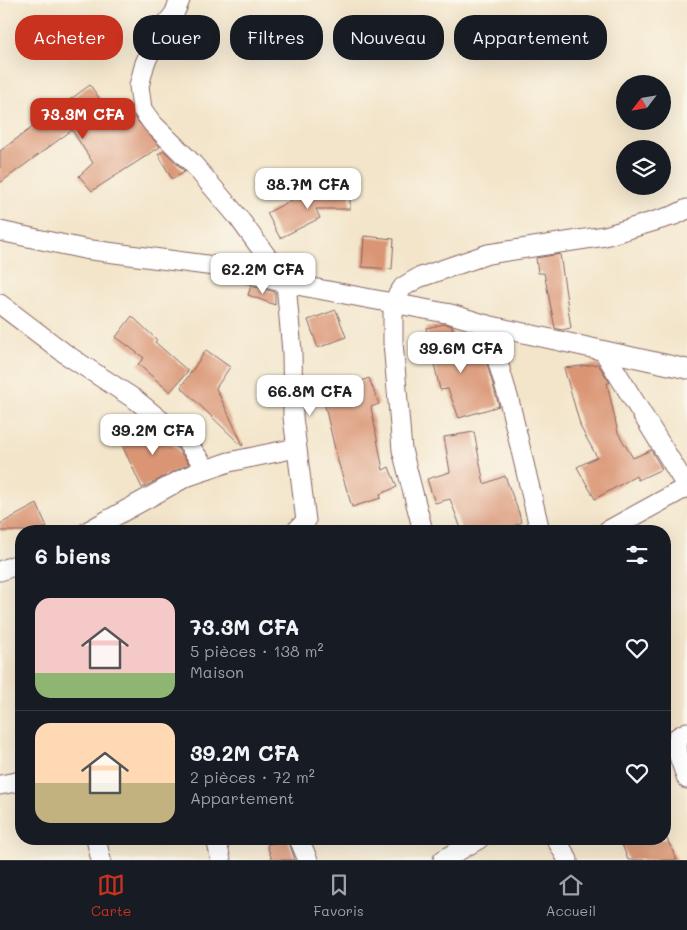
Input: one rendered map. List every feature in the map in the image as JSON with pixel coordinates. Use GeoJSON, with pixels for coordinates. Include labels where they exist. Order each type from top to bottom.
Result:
{"type":"FeatureCollection","features":[{"type":"Feature","properties":{"kind":"street"},"geometry":{"type":"LineString","coordinates":[[180,0],[174,14],[162,28],[145,63],[139,86],[142,109],[152,123],[193,164],[238,217],[286,283],[292,352],[293,417],[306,521],[302,525]]}},
{"type":"Feature","properties":{"kind":"street"},"geometry":{"type":"LineString","coordinates":[[421,525],[402,450],[393,342],[393,302],[403,287],[418,278],[488,254],[605,236],[675,215],[687,209]]}},
{"type":"Feature","properties":{"kind":"street"},"geometry":{"type":"LineString","coordinates":[[0,230],[84,249],[222,267],[286,283],[452,314],[487,325],[687,369]]}},
{"type":"Feature","properties":{"kind":"street"},"geometry":{"type":"LineString","coordinates":[[0,304],[67,355],[143,406],[186,441],[207,470]]}},
{"type":"Feature","properties":{"kind":"street"},"geometry":{"type":"LineString","coordinates":[[487,325],[509,400],[539,525]]}},
{"type":"Feature","properties":{"kind":"street"},"geometry":{"type":"LineString","coordinates":[[604,352],[687,487],[618,525]]}},
{"type":"Feature","properties":{"kind":"street"},"geometry":{"type":"LineString","coordinates":[[99,525],[186,477],[229,462],[296,448]]}},
{"type":"Feature","properties":{"kind":"street"},"geometry":{"type":"LineString","coordinates":[[0,571],[15,565]]}},
{"type":"Feature","properties":{"kind":"street"},"geometry":{"type":"LineString","coordinates":[[687,732],[678,737],[676,748],[687,779]]}},
{"type":"Feature","properties":{"kind":"street"},"geometry":{"type":"LineString","coordinates":[[0,784],[15,782]]}},
{"type":"Feature","properties":{"kind":"street"},"geometry":{"type":"LineString","coordinates":[[97,845],[101,860]]}},
{"type":"Feature","properties":{"kind":"street"},"geometry":{"type":"LineString","coordinates":[[217,845],[221,860]]}},
{"type":"Feature","properties":{"kind":"street"},"geometry":{"type":"LineString","coordinates":[[302,845],[308,860]]}},
{"type":"Feature","properties":{"kind":"street"},"geometry":{"type":"LineString","coordinates":[[443,860],[469,845]]}},
{"type":"Feature","properties":{"kind":"street"},"geometry":{"type":"LineString","coordinates":[[559,845],[568,860]]}},
{"type":"Feature","properties":{"kind":"building"},"geometry":{"type":"Polygon","coordinates":[[[90,85],[119,126],[134,117],[160,147],[92,191],[79,176],[93,163],[72,130],[0,183],[0,151],[90,85]]]}},
{"type":"Feature","properties":{"kind":"building"},"geometry":{"type":"Polygon","coordinates":[[[164,151],[185,172],[172,179],[158,154],[164,151]]]}},
{"type":"Feature","properties":{"kind":"building"},"geometry":{"type":"Polygon","coordinates":[[[350,186],[350,209],[316,209],[320,218],[280,238],[267,213],[301,195],[304,201],[336,187],[350,186]]]}},
{"type":"Feature","properties":{"kind":"building"},"geometry":{"type":"Polygon","coordinates":[[[364,236],[394,239],[392,269],[362,267],[364,236]]]}},
{"type":"Feature","properties":{"kind":"building"},"geometry":{"type":"Polygon","coordinates":[[[560,254],[571,328],[562,330],[555,328],[544,273],[538,273],[536,258],[560,254]]]}},
{"type":"Feature","properties":{"kind":"building"},"geometry":{"type":"Polygon","coordinates":[[[251,286],[275,292],[275,305],[248,295],[251,286]]]}},
{"type":"Feature","properties":{"kind":"building"},"geometry":{"type":"Polygon","coordinates":[[[336,310],[346,337],[318,348],[308,320],[336,310]]]}},
{"type":"Feature","properties":{"kind":"building"},"geometry":{"type":"Polygon","coordinates":[[[132,316],[157,340],[155,342],[188,371],[170,392],[138,364],[144,358],[116,337],[132,316]]]}},
{"type":"Feature","properties":{"kind":"building"},"geometry":{"type":"Polygon","coordinates":[[[445,324],[452,326],[457,360],[483,350],[499,406],[459,418],[448,389],[440,390],[426,328],[445,324]]]}},
{"type":"Feature","properties":{"kind":"building"},"geometry":{"type":"Polygon","coordinates":[[[206,350],[230,367],[216,388],[242,446],[181,387],[206,350]]]}},
{"type":"Feature","properties":{"kind":"building"},"geometry":{"type":"Polygon","coordinates":[[[598,364],[610,383],[607,383],[618,433],[633,458],[651,450],[662,469],[638,480],[636,476],[595,499],[577,467],[597,457],[581,428],[564,368],[598,364]]]}},
{"type":"Feature","properties":{"kind":"building"},"geometry":{"type":"Polygon","coordinates":[[[369,378],[379,404],[371,407],[383,470],[389,467],[397,487],[380,494],[381,498],[352,507],[337,458],[321,389],[351,382],[352,385],[369,378]]]}},
{"type":"Feature","properties":{"kind":"building"},"geometry":{"type":"Polygon","coordinates":[[[147,424],[178,449],[189,464],[142,488],[123,447],[147,424]]]}},
{"type":"Feature","properties":{"kind":"building"},"geometry":{"type":"Polygon","coordinates":[[[474,432],[484,484],[505,476],[521,523],[516,525],[460,525],[450,499],[435,503],[427,479],[450,472],[444,437],[474,432]]]}},
{"type":"Feature","properties":{"kind":"building"},"geometry":{"type":"Polygon","coordinates":[[[37,504],[46,525],[15,525],[15,531],[0,531],[0,524],[37,504]]]}},
{"type":"Feature","properties":{"kind":"building"},"geometry":{"type":"Polygon","coordinates":[[[267,845],[290,845],[295,860],[272,860],[267,845]]]}},
{"type":"Feature","properties":{"kind":"building"},"geometry":{"type":"Polygon","coordinates":[[[622,845],[670,845],[677,860],[628,860],[622,845]]]}}]}
